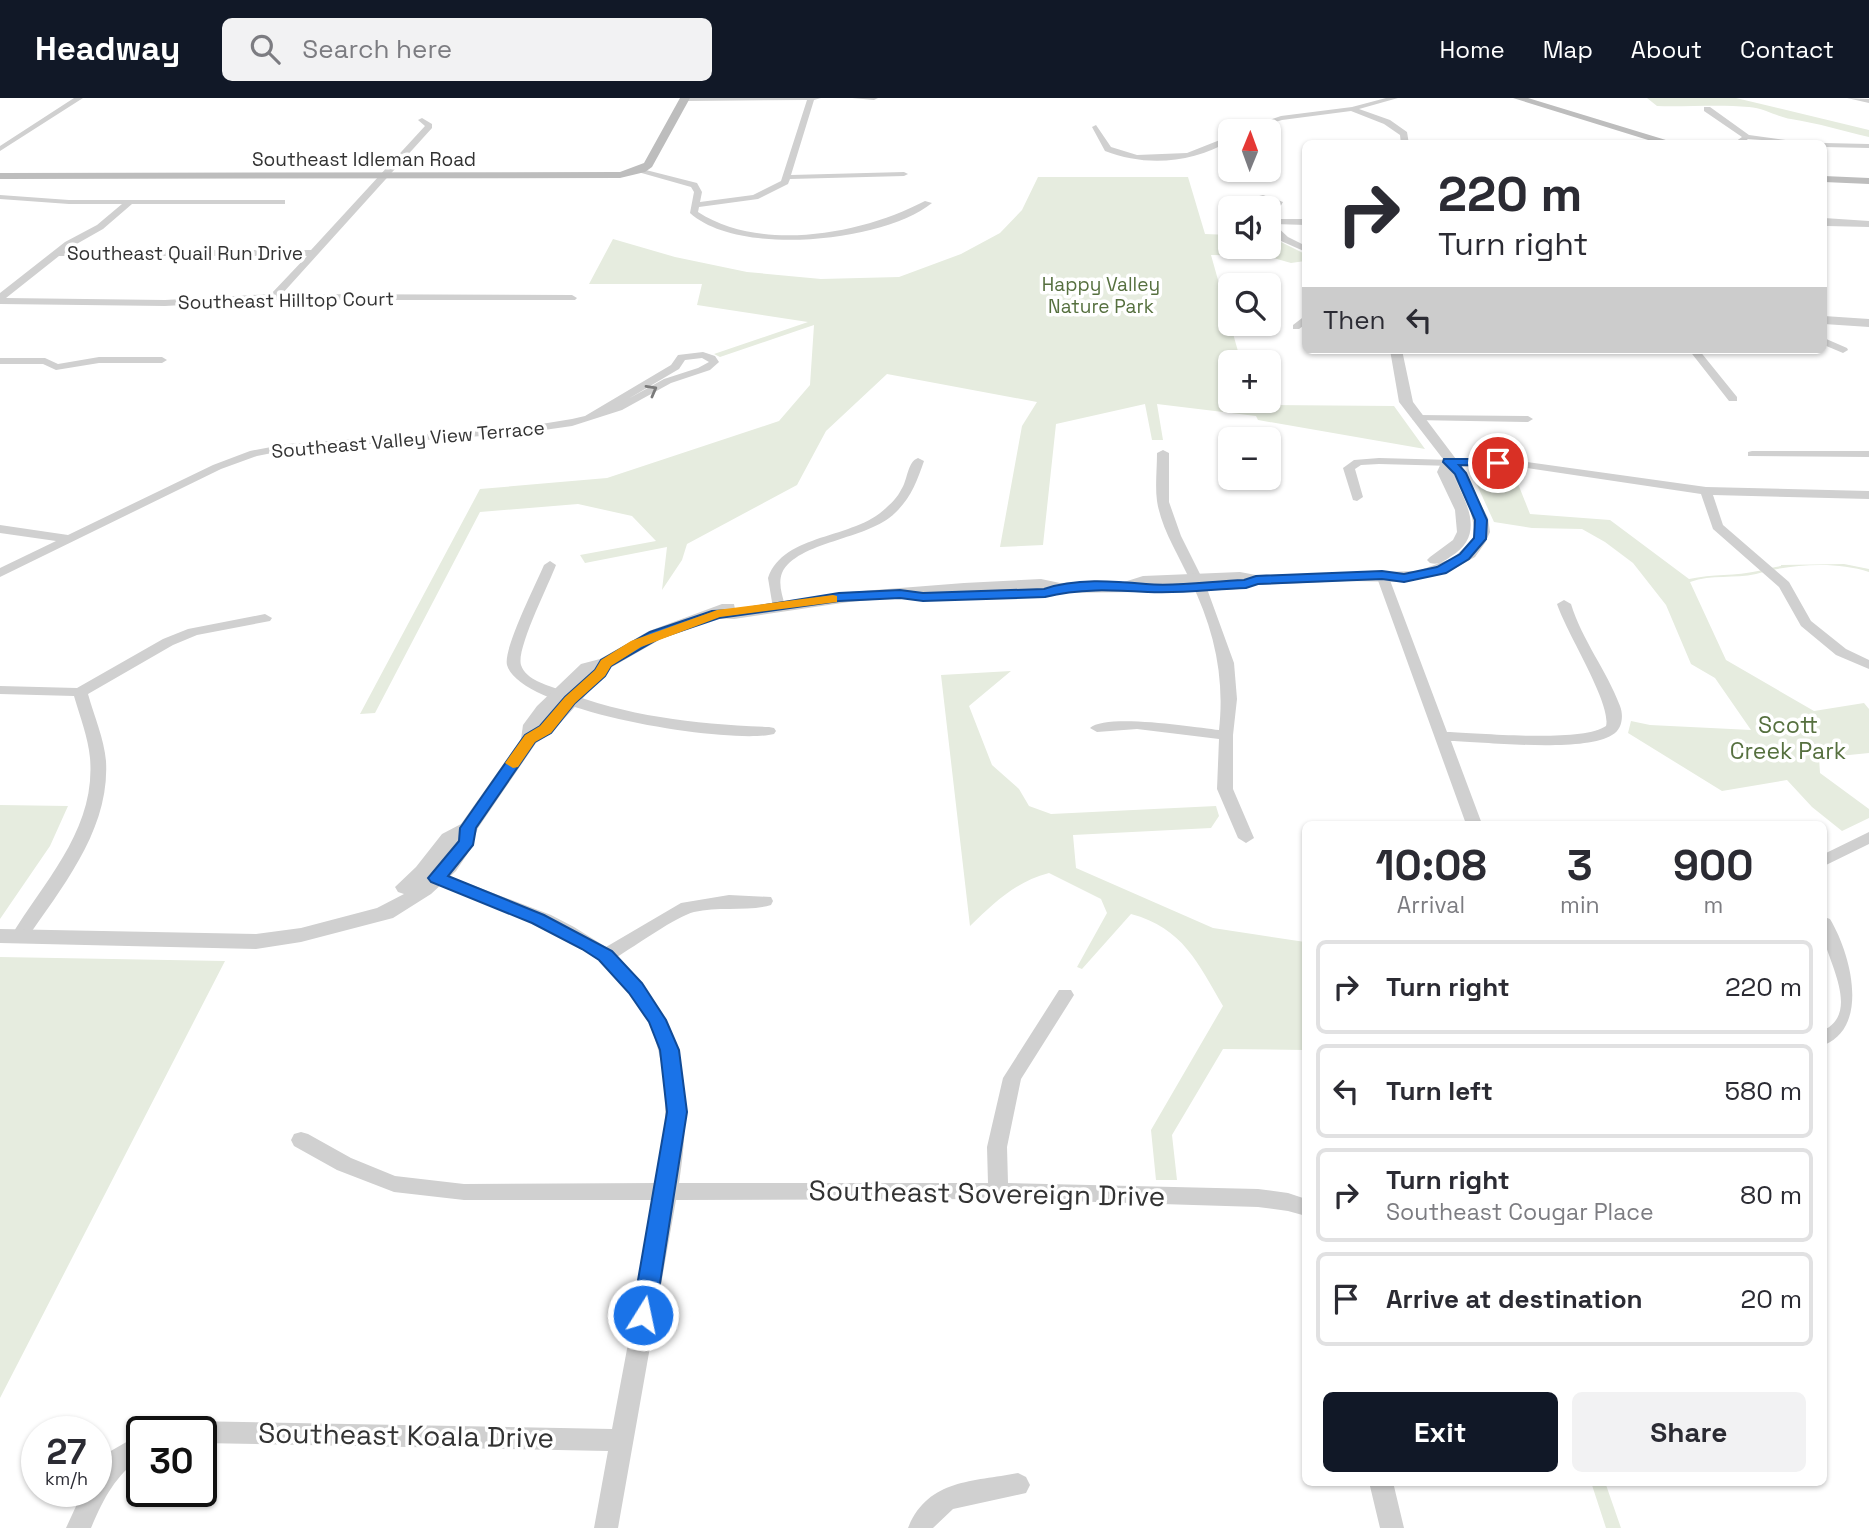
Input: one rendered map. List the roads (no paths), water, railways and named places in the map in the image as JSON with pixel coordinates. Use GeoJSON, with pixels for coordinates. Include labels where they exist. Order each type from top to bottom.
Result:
{"type":"FeatureCollection","features":[{"type":"Feature","properties":{"kind":"main road"},"geometry":{"type":"LineString","coordinates":[[641,170],[650,163],[685,98]]}},
{"type":"Feature","properties":{"kind":"main road"},"geometry":{"type":"LineString","coordinates":[[1518,98],[1660,140]]}},
{"type":"Feature","properties":{"kind":"main road","name":"Southeast Idleman Road"},"geometry":{"type":"LineString","coordinates":[[0,176],[595,176],[641,170]]}},
{"type":"Feature","properties":{"kind":"main road"},"geometry":{"type":"LineString","coordinates":[[1827,178],[1868,181]]}},
{"type":"Feature","properties":{"kind":"street"},"geometry":{"type":"LineString","coordinates":[[0,149],[79,98]]}},
{"type":"Feature","properties":{"kind":"street"},"geometry":{"type":"LineString","coordinates":[[685,98],[817,98]]}},
{"type":"Feature","properties":{"kind":"street"},"geometry":{"type":"LineString","coordinates":[[694,205],[760,196],[780,187],[788,177],[811,98]]}},
{"type":"Feature","properties":{"kind":"street"},"geometry":{"type":"LineString","coordinates":[[856,98],[874,98]]}},
{"type":"Feature","properties":{"kind":"street"},"geometry":{"type":"LineString","coordinates":[[1279,119],[1352,109],[1394,98]]}},
{"type":"Feature","properties":{"kind":"street"},"geometry":{"type":"LineString","coordinates":[[1851,98],[1869,101]]}},
{"type":"Feature","properties":{"kind":"street"},"geometry":{"type":"LineString","coordinates":[[1352,109],[1396,127],[1404,134],[1405,140]]}},
{"type":"Feature","properties":{"kind":"street"},"geometry":{"type":"LineString","coordinates":[[1707,109],[1747,137],[1775,140]]}},
{"type":"Feature","properties":{"kind":"street"},"geometry":{"type":"LineString","coordinates":[[274,297],[429,126],[422,120]]}},
{"type":"Feature","properties":{"kind":"street"},"geometry":{"type":"LineString","coordinates":[[1096,127],[1108,149],[1139,158],[1203,153],[1218,145]]}},
{"type":"Feature","properties":{"kind":"street"},"geometry":{"type":"LineString","coordinates":[[1742,140],[1747,137]]}},
{"type":"Feature","properties":{"kind":"street"},"geometry":{"type":"LineString","coordinates":[[1827,145],[1869,146]]}},
{"type":"Feature","properties":{"kind":"street"},"geometry":{"type":"LineString","coordinates":[[641,170],[694,185],[698,192],[694,212],[699,217],[721,228],[747,233],[792,237],[870,228],[896,220],[928,203]]}},
{"type":"Feature","properties":{"kind":"street"},"geometry":{"type":"LineString","coordinates":[[788,177],[904,174]]}},
{"type":"Feature","properties":{"kind":"street"},"geometry":{"type":"LineString","coordinates":[[0,197],[54,202],[282,202]]}},
{"type":"Feature","properties":{"kind":"street"},"geometry":{"type":"LineString","coordinates":[[0,208],[15,198]]}},
{"type":"Feature","properties":{"kind":"street"},"geometry":{"type":"LineString","coordinates":[[0,299],[56,253],[100,227],[131,202]]}},
{"type":"Feature","properties":{"kind":"street"},"geometry":{"type":"LineString","coordinates":[[1281,222],[1302,222]]}},
{"type":"Feature","properties":{"kind":"street"},"geometry":{"type":"LineString","coordinates":[[1827,222],[1869,224]]}},
{"type":"Feature","properties":{"kind":"street"},"geometry":{"type":"LineString","coordinates":[[1281,236],[1302,247]]}},
{"type":"Feature","properties":{"kind":"street","name":"Southeast Quail Run Drive"},"geometry":{"type":"LineString","coordinates":[[56,253],[314,253]]}},
{"type":"Feature","properties":{"kind":"street","name":"Southeast Hilltop Court"},"geometry":{"type":"LineString","coordinates":[[0,299],[165,303],[274,297],[572,298]]}},
{"type":"Feature","properties":{"kind":"street"},"geometry":{"type":"LineString","coordinates":[[1827,320],[1869,323]]}},
{"type":"Feature","properties":{"kind":"street"},"geometry":{"type":"LineString","coordinates":[[1296,327],[1302,322]]}},
{"type":"Feature","properties":{"kind":"street"},"geometry":{"type":"LineString","coordinates":[[1827,342],[1843,349]]}},
{"type":"Feature","properties":{"kind":"street"},"geometry":{"type":"LineString","coordinates":[[10,936],[270,941],[312,934],[362,918],[384,915],[467,842],[468,828],[530,739],[545,729],[563,697],[600,673],[606,663],[655,635],[717,614],[734,614],[777,602],[839,597],[1045,593],[1060,588],[1130,585],[1147,588],[1199,582],[1246,584],[1256,580],[1382,575],[1404,578],[1441,570],[1464,557],[1480,539],[1481,520],[1460,473],[1448,462],[1436,440],[1417,418],[1401,391],[1396,354]]}},
{"type":"Feature","properties":{"kind":"street"},"geometry":{"type":"LineString","coordinates":[[1697,354],[1733,399]]}},
{"type":"Feature","properties":{"kind":"street","name":"Southeast Valley View Terrace"},"geometry":{"type":"LineString","coordinates":[[0,573],[217,467],[256,453],[312,444],[528,430],[590,417],[617,409],[673,379],[708,369],[714,362],[703,355],[682,357],[675,367],[590,417]]}},
{"type":"Feature","properties":{"kind":"street"},"geometry":{"type":"LineString","coordinates":[[0,361],[45,361],[56,367],[99,360],[162,360]]}},
{"type":"Feature","properties":{"kind":"street"},"geometry":{"type":"LineString","coordinates":[[1417,418],[1528,419]]}},
{"type":"Feature","properties":{"kind":"street"},"geometry":{"type":"LineString","coordinates":[[1163,453],[1163,502],[1175,536],[1199,582],[1227,663],[1230,699],[1225,789],[1245,838]]}},
{"type":"Feature","properties":{"kind":"street"},"geometry":{"type":"LineString","coordinates":[[1752,454],[1869,454]]}},
{"type":"Feature","properties":{"kind":"street"},"geometry":{"type":"LineString","coordinates":[[777,602],[775,574],[784,559],[804,548],[855,532],[888,513],[910,491],[918,461]]}},
{"type":"Feature","properties":{"kind":"street"},"geometry":{"type":"LineString","coordinates":[[1357,497],[1348,471],[1351,465],[1358,462],[1448,462],[1558,468],[1706,491],[1869,495]]}},
{"type":"Feature","properties":{"kind":"street"},"geometry":{"type":"LineString","coordinates":[[1706,491],[1717,526],[1784,586],[1806,623],[1841,652],[1869,665]]}},
{"type":"Feature","properties":{"kind":"street"},"geometry":{"type":"LineString","coordinates":[[0,529],[70,539]]}},
{"type":"Feature","properties":{"kind":"street"},"geometry":{"type":"LineString","coordinates":[[550,565],[513,653],[512,663],[520,676],[563,697],[630,719],[664,725],[769,732]]}},
{"type":"Feature","properties":{"kind":"street"},"geometry":{"type":"LineString","coordinates":[[1382,575],[1473,821]]}},
{"type":"Feature","properties":{"kind":"street"},"geometry":{"type":"LineString","coordinates":[[1443,736],[1581,738],[1606,733],[1613,727],[1616,720],[1613,707],[1570,623],[1564,604]]}},
{"type":"Feature","properties":{"kind":"street"},"geometry":{"type":"LineString","coordinates":[[0,690],[80,692],[168,642],[193,632],[265,618]]}},
{"type":"Feature","properties":{"kind":"street"},"geometry":{"type":"LineString","coordinates":[[10,936],[75,851],[94,807],[98,786],[98,761],[80,692]]}},
{"type":"Feature","properties":{"kind":"street"},"geometry":{"type":"LineString","coordinates":[[1097,728],[1137,725],[1226,735]]}},
{"type":"Feature","properties":{"kind":"street"},"geometry":{"type":"LineString","coordinates":[[1827,860],[1869,837]]}},
{"type":"Feature","properties":{"kind":"street"},"geometry":{"type":"LineString","coordinates":[[430,875],[571,933],[605,956],[636,988],[657,1020],[670,1050],[677,1112],[666,1190],[606,1528]]}},
{"type":"Feature","properties":{"kind":"street"},"geometry":{"type":"LineString","coordinates":[[605,956],[687,907],[729,901],[765,901]]}},
{"type":"Feature","properties":{"kind":"street"},"geometry":{"type":"LineString","coordinates":[[1827,928],[1858,980],[1863,999],[1861,1015],[1849,1029],[1827,1037]]}},
{"type":"Feature","properties":{"kind":"street"},"geometry":{"type":"LineString","coordinates":[[998,1191],[997,1147],[1012,1078],[1065,995]]}},
{"type":"Feature","properties":{"kind":"street","name":"Southeast Sovereign Drive"},"geometry":{"type":"LineString","coordinates":[[301,1140],[344,1164],[394,1184],[464,1192],[998,1191],[1258,1198],[1302,1207]]}},
{"type":"Feature","properties":{"kind":"street","name":"Southeast Koala Drive"},"geometry":{"type":"LineString","coordinates":[[217,1432],[621,1440]]}},
{"type":"Feature","properties":{"kind":"street"},"geometry":{"type":"LineString","coordinates":[[112,1467],[126,1454]]}},
{"type":"Feature","properties":{"kind":"street"},"geometry":{"type":"LineString","coordinates":[[920,1528],[924,1520],[947,1498],[1018,1485]]}},
{"type":"Feature","properties":{"kind":"street"},"geometry":{"type":"LineString","coordinates":[[1382,1486],[1392,1528]]}},
{"type":"Feature","properties":{"kind":"street"},"geometry":{"type":"LineString","coordinates":[[78,1528],[88,1507]]}},
{"type":"Feature","properties":{"kind":"park label","name":"Happy Valley Nature Park"},"geometry":{"type":"Point","coordinates":[1101,295]}},
{"type":"Feature","properties":{"kind":"park label","name":"Scott Creek Park"},"geometry":{"type":"Point","coordinates":[1788,738]}}]}
